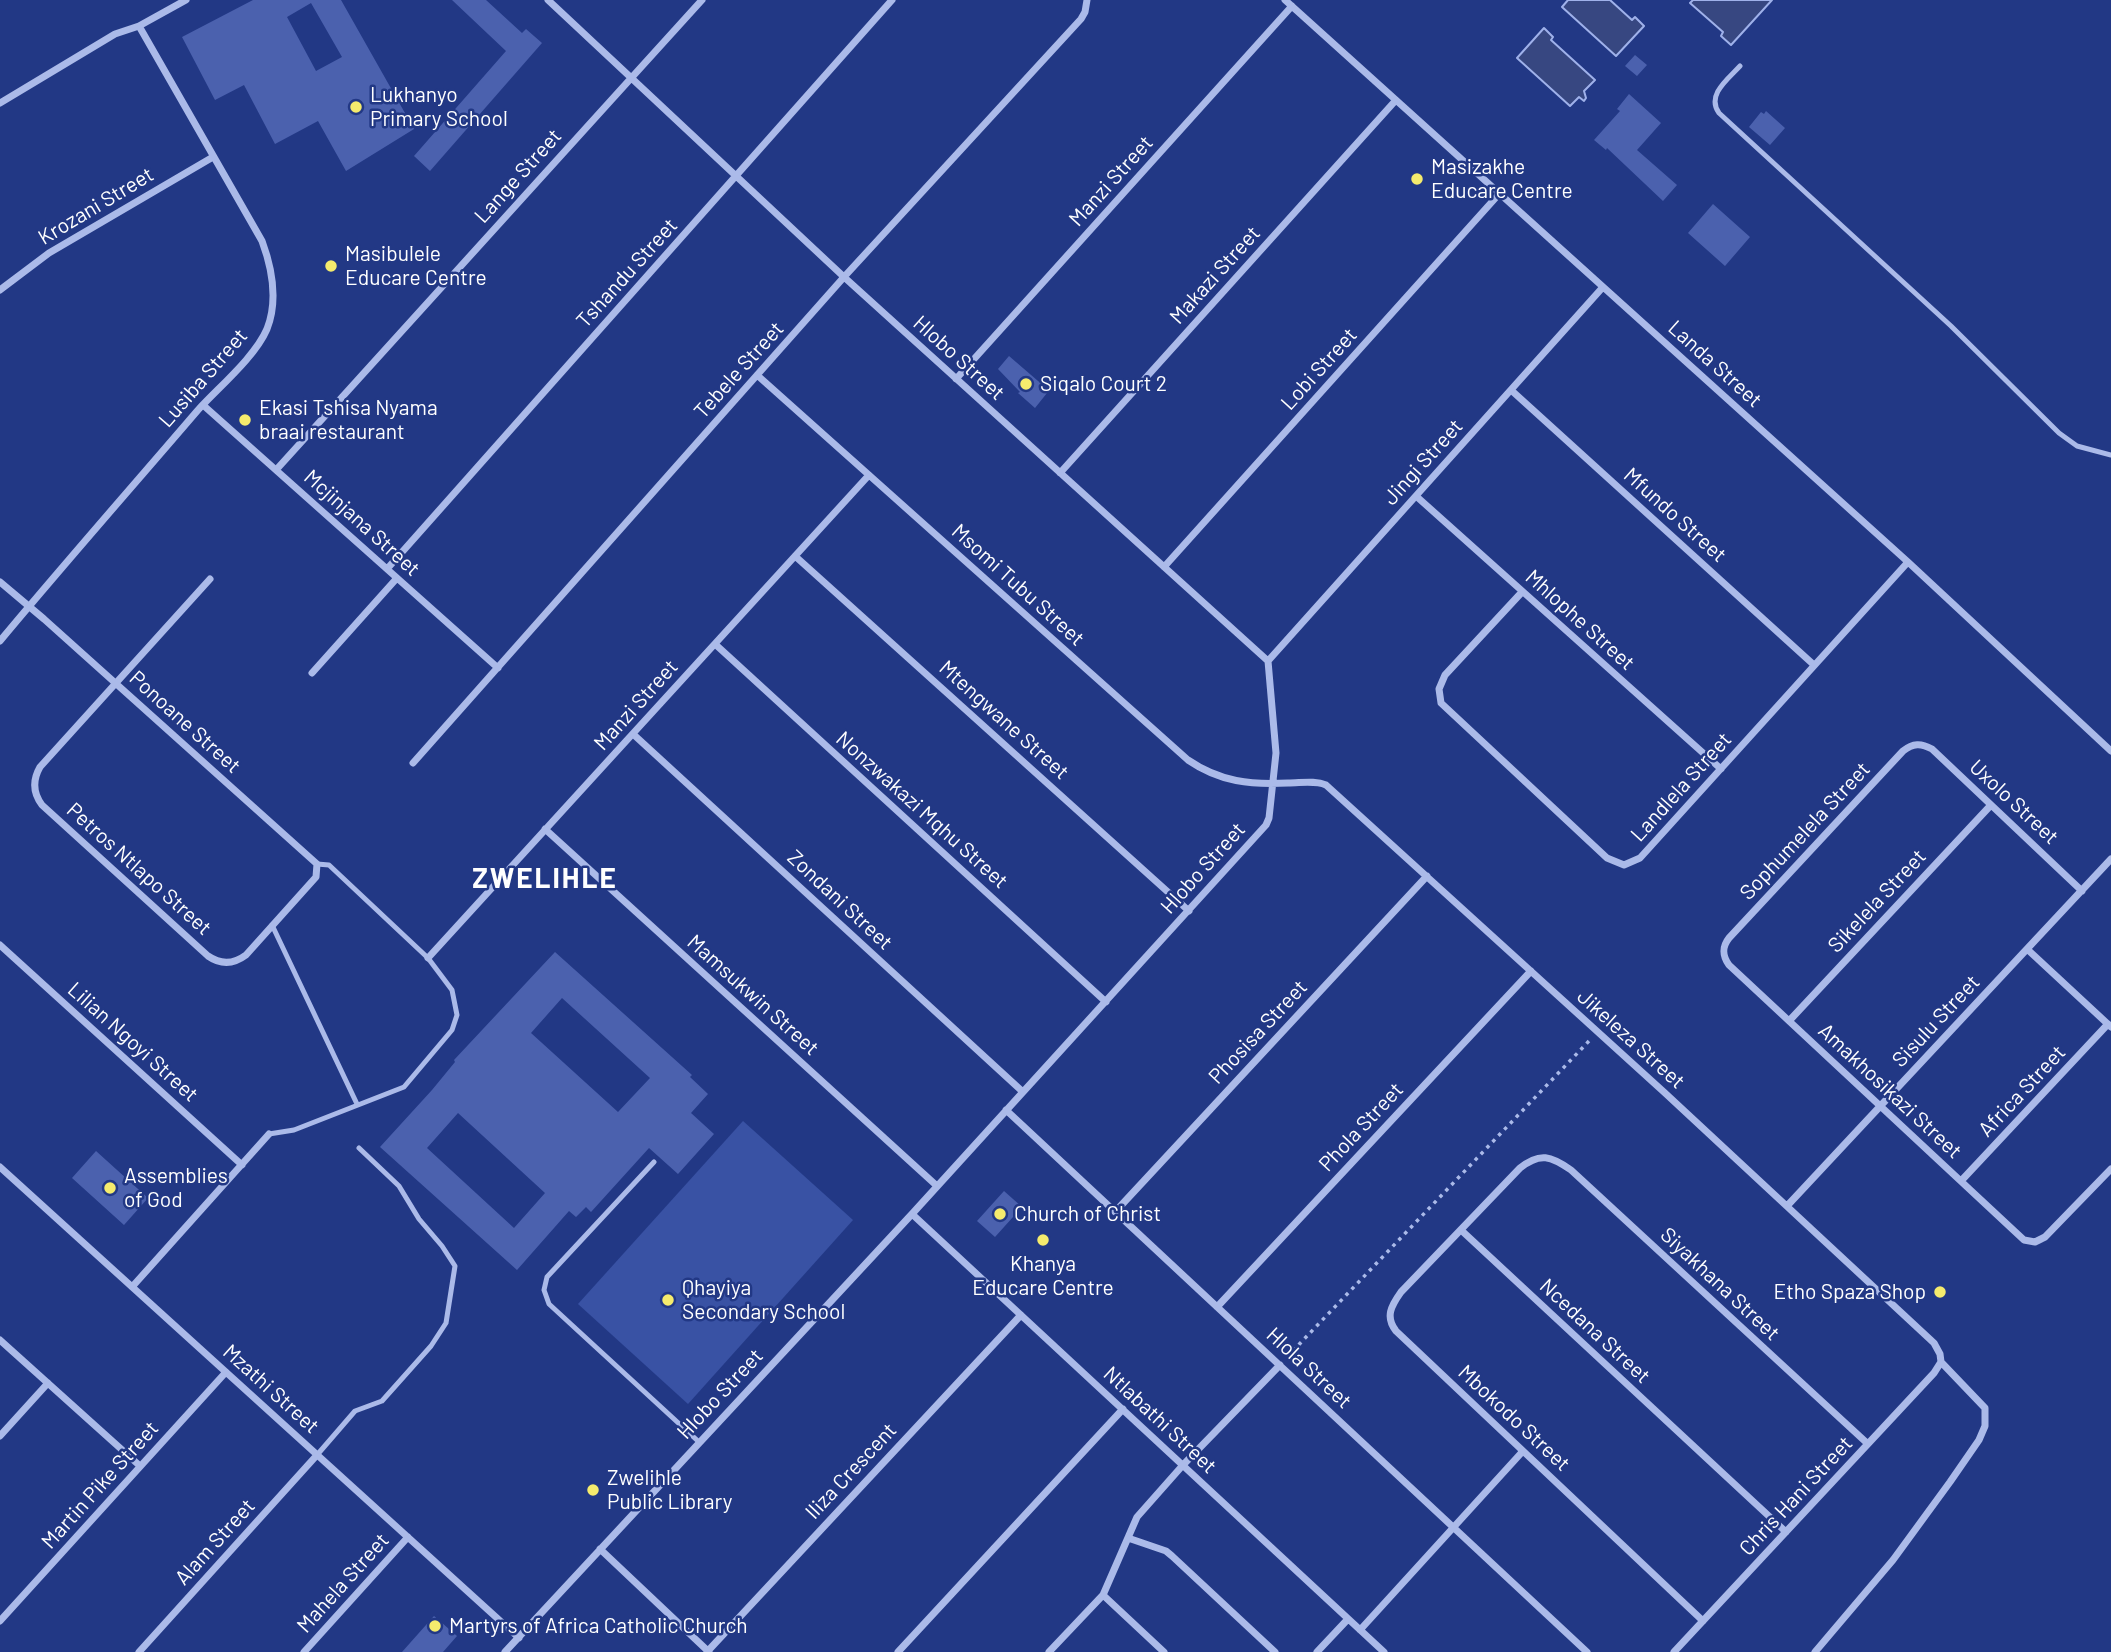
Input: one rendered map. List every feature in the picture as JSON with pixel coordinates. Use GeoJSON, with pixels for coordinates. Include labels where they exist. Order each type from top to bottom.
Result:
{"type":"FeatureCollection","features":[{"type":"Feature","properties":{"kind":"street"},"geometry":{"type":"LineString","coordinates":[[0,103],[115,34],[139,26],[186,0]]}},
{"type":"Feature","properties":{"kind":"street","name":"Hlobo Street"},"geometry":{"type":"LineString","coordinates":[[505,1652],[912,1214],[1266,825],[1276,753],[1268,660],[844,277],[629,79],[548,0]]}},
{"type":"Feature","properties":{"kind":"street","name":"Lange Street"},"geometry":{"type":"LineString","coordinates":[[276,470],[702,0]]}},
{"type":"Feature","properties":{"kind":"street","name":"Tshandu Street"},"geometry":{"type":"LineString","coordinates":[[387,569],[892,0]]}},
{"type":"Feature","properties":{"kind":"street","name":"Tebele Street"},"geometry":{"type":"LineString","coordinates":[[413,763],[844,277],[1081,19],[1087,0]]}},
{"type":"Feature","properties":{"kind":"street","name":"Landa Street"},"geometry":{"type":"LineString","coordinates":[[1285,0],[1908,562],[2111,751]]}},
{"type":"Feature","properties":{"kind":"street","name":"Manzi Street"},"geometry":{"type":"LineString","coordinates":[[956,379],[1292,6]]}},
{"type":"Feature","properties":{"kind":"street","name":"Lusiba Street"},"geometry":{"type":"LineString","coordinates":[[0,641],[203,405],[260,343],[267,329],[272,305],[271,275],[262,241],[139,26]]}},
{"type":"Feature","properties":{"kind":"street","name":"Makazi Street"},"geometry":{"type":"LineString","coordinates":[[1060,473],[1396,100]]}},
{"type":"Feature","properties":{"kind":"street","name":"Krozani Street"},"geometry":{"type":"LineString","coordinates":[[0,290],[49,253],[213,157]]}},
{"type":"Feature","properties":{"kind":"street","name":"Lobi Street"},"geometry":{"type":"LineString","coordinates":[[1164,567],[1499,194]]}},
{"type":"Feature","properties":{"kind":"street","name":"Jingi Street"},"geometry":{"type":"LineString","coordinates":[[1268,660],[1603,288]]}},
{"type":"Feature","properties":{"kind":"street","name":"Msomi Tubu Street"},"geometry":{"type":"LineString","coordinates":[[757,375],[1188,760],[1203,770],[1231,781],[1273,784]]}},
{"type":"Feature","properties":{"kind":"street","name":"Mfundo Street"},"geometry":{"type":"LineString","coordinates":[[1511,390],[1815,665]]}},
{"type":"Feature","properties":{"kind":"street","name":"Mcjinjana Street"},"geometry":{"type":"LineString","coordinates":[[203,405],[498,668]]}},
{"type":"Feature","properties":{"kind":"street","name":"Manzi Street"},"geometry":{"type":"LineString","coordinates":[[428,958],[869,475]]}},
{"type":"Feature","properties":{"kind":"street","name":"Mhlophe Street"},"geometry":{"type":"LineString","coordinates":[[1416,495],[1721,769]]}},
{"type":"Feature","properties":{"kind":"street","name":"Mtengwane Street"},"geometry":{"type":"LineString","coordinates":[[795,556],[1189,911]]}},
{"type":"Feature","properties":{"kind":"street","name":"Landlela Street"},"geometry":{"type":"LineString","coordinates":[[1522,592],[1445,675],[1439,690],[1441,703],[1607,858],[1623,865],[1635,862],[1908,562]]}},
{"type":"Feature","properties":{"kind":"street"},"geometry":{"type":"LineString","coordinates":[[312,673],[397,578]]}},
{"type":"Feature","properties":{"kind":"street"},"geometry":{"type":"LineString","coordinates":[[116,683],[210,579]]}},
{"type":"Feature","properties":{"kind":"street","name":"Ponoane Street"},"geometry":{"type":"LineString","coordinates":[[0,582],[317,864]]}},
{"type":"Feature","properties":{"kind":"street","name":"Nonzwakazi Mqhu Street"},"geometry":{"type":"LineString","coordinates":[[715,644],[1106,1002]]}},
{"type":"Feature","properties":{"kind":"street","name":"Petros Ntlapo Street"},"geometry":{"type":"LineString","coordinates":[[116,683],[40,767],[34,782],[37,798],[212,959],[225,963],[240,959],[316,877],[317,864]]}},
{"type":"Feature","properties":{"kind":"street","name":"Zondani Street"},"geometry":{"type":"LineString","coordinates":[[633,734],[1023,1092]]}},
{"type":"Feature","properties":{"kind":"street","name":"Uxolo Street"},"geometry":{"type":"LineString","coordinates":[[1919,744],[1932,749],[2082,891]]}},
{"type":"Feature","properties":{"kind":"street","name":"Sophumelela Street"},"geometry":{"type":"LineString","coordinates":[[1723,949],[1729,938],[1903,751],[1919,744]]}},
{"type":"Feature","properties":{"kind":"street","name":"Jikeleza Street"},"geometry":{"type":"LineString","coordinates":[[1273,784],[1316,782],[1326,785],[1934,1343],[1941,1362],[1985,1408],[1985,1426],[1979,1440],[1894,1560],[1820,1651]]}},
{"type":"Feature","properties":{"kind":"street","name":"Sikelela Street"},"geometry":{"type":"LineString","coordinates":[[1789,1021],[1991,805]]}},
{"type":"Feature","properties":{"kind":"street","name":"Mamsukwin Street"},"geometry":{"type":"LineString","coordinates":[[545,829],[937,1186]]}},
{"type":"Feature","properties":{"kind":"street","name":"Sisulu Street"},"geometry":{"type":"LineString","coordinates":[[1787,1206],[2111,860]]}},
{"type":"Feature","properties":{"kind":"street","name":"Phosisa Street"},"geometry":{"type":"LineString","coordinates":[[1115,1212],[1427,876]]}},
{"type":"Feature","properties":{"kind":"street","name":"Lilian Ngoyi Street"},"geometry":{"type":"LineString","coordinates":[[0,945],[242,1165]]}},
{"type":"Feature","properties":{"kind":"street","name":"Amakhosikazi Street"},"geometry":{"type":"LineString","coordinates":[[1723,949],[1723,955],[1729,965],[2024,1240],[2035,1242],[2045,1237],[2111,1169]]}},
{"type":"Feature","properties":{"kind":"street"},"geometry":{"type":"LineString","coordinates":[[2028,949],[2109,1025]]}},
{"type":"Feature","properties":{"kind":"street","name":"Phola Street"},"geometry":{"type":"LineString","coordinates":[[1217,1307],[1531,971]]}},
{"type":"Feature","properties":{"kind":"street","name":"Africa Street"},"geometry":{"type":"LineString","coordinates":[[1961,1181],[2109,1025]]}},
{"type":"Feature","properties":{"kind":"street","name":"Hlola Street"},"geometry":{"type":"LineString","coordinates":[[1006,1110],[1587,1652]]}},
{"type":"Feature","properties":{"kind":"street"},"geometry":{"type":"LineString","coordinates":[[132,1287],[269,1134]]}},
{"type":"Feature","properties":{"kind":"street","name":"Siyakhana Street"},"geometry":{"type":"LineString","coordinates":[[1461,1230],[1530,1160],[1542,1157],[1555,1160],[1571,1170],[1868,1444]]}},
{"type":"Feature","properties":{"kind":"street","name":"Mzathi Street"},"geometry":{"type":"LineString","coordinates":[[0,1167],[519,1637]]}},
{"type":"Feature","properties":{"kind":"street","name":"Ntlabathi Street"},"geometry":{"type":"LineString","coordinates":[[912,1214],[1384,1652]]}},
{"type":"Feature","properties":{"kind":"street","name":"Mbokodo Street"},"geometry":{"type":"LineString","coordinates":[[1461,1230],[1392,1303],[1390,1318],[1396,1331],[1703,1621]]}},
{"type":"Feature","properties":{"kind":"street","name":"Ncedana Street"},"geometry":{"type":"LineString","coordinates":[[1461,1230],[1786,1532]]}},
{"type":"Feature","properties":{"kind":"street","name":"Iliza Crescent"},"geometry":{"type":"LineString","coordinates":[[708,1652],[1021,1315]]}},
{"type":"Feature","properties":{"kind":"street"},"geometry":{"type":"LineString","coordinates":[[0,1340],[140,1466]]}},
{"type":"Feature","properties":{"kind":"street","name":"Chris Hani Street"},"geometry":{"type":"LineString","coordinates":[[1674,1652],[1934,1373],[1941,1362]]}},
{"type":"Feature","properties":{"kind":"street"},"geometry":{"type":"LineString","coordinates":[[1049,1652],[1103,1595],[1137,1517],[1183,1465],[1280,1365]]}},
{"type":"Feature","properties":{"kind":"street","name":"Martin Pike Street"},"geometry":{"type":"LineString","coordinates":[[0,1621],[226,1372]]}},
{"type":"Feature","properties":{"kind":"street"},"geometry":{"type":"LineString","coordinates":[[0,1436],[48,1383]]}},
{"type":"Feature","properties":{"kind":"street"},"geometry":{"type":"LineString","coordinates":[[898,1652],[1123,1409]]}},
{"type":"Feature","properties":{"kind":"street"},"geometry":{"type":"LineString","coordinates":[[1360,1630],[1523,1451]]}},
{"type":"Feature","properties":{"kind":"street","name":"Alam Street"},"geometry":{"type":"LineString","coordinates":[[139,1652],[317,1455]]}},
{"type":"Feature","properties":{"kind":"street","name":"Mahela Street"},"geometry":{"type":"LineString","coordinates":[[304,1652],[408,1538]]}},
{"type":"Feature","properties":{"kind":"street"},"geometry":{"type":"LineString","coordinates":[[1128,1538],[1166,1551],[1275,1652]]}},
{"type":"Feature","properties":{"kind":"street"},"geometry":{"type":"LineString","coordinates":[[600,1549],[708,1652]]}},
{"type":"Feature","properties":{"kind":"street"},"geometry":{"type":"LineString","coordinates":[[1103,1595],[1164,1652]]}},
{"type":"Feature","properties":{"kind":"street"},"geometry":{"type":"LineString","coordinates":[[1317,1652],[1348,1619]]}},
{"type":"Feature","properties":{"kind":"lane"},"geometry":{"type":"LineString","coordinates":[[1740,66],[1715,96],[1714,106],[1719,113],[1951,326],[2059,433],[2077,446],[2111,454]]}},
{"type":"Feature","properties":{"kind":"lane"},"geometry":{"type":"LineString","coordinates":[[269,1134],[294,1129],[357,1104],[374,1101],[404,1087],[452,1030],[457,1015],[452,990],[428,958],[329,865],[317,864]]}},
{"type":"Feature","properties":{"kind":"lane"},"geometry":{"type":"LineString","coordinates":[[272,925],[357,1104]]}},
{"type":"Feature","properties":{"kind":"lane"},"geometry":{"type":"LineString","coordinates":[[317,1455],[355,1411],[382,1401],[431,1346],[446,1323],[455,1266],[419,1219],[399,1186],[359,1148]]}},
{"type":"Feature","properties":{"kind":"lane"},"geometry":{"type":"LineString","coordinates":[[654,1161],[547,1277],[544,1290],[549,1304],[699,1442]]}},
{"type":"Feature","properties":{"kind":"path"},"geometry":{"type":"LineString","coordinates":[[1280,1365],[1598,1032]]}},
{"type":"Feature","properties":{"kind":"shaded area"},"geometry":{"type":"Polygon","coordinates":[[[1568,0],[1610,0],[1632,20],[1635,17],[1644,26],[1616,56],[1562,7],[1568,0]]]}},
{"type":"Feature","properties":{"kind":"shaded area"},"geometry":{"type":"Polygon","coordinates":[[[1693,0],[1772,0],[1731,45],[1721,36],[1723,32],[1690,3],[1693,0]]]}},
{"type":"Feature","properties":{"kind":"shaded area"},"geometry":{"type":"Polygon","coordinates":[[[1544,28],[1553,37],[1551,40],[1595,80],[1584,91],[1584,101],[1579,97],[1570,106],[1517,58],[1544,28]]]}},
{"type":"Feature","properties":{"kind":"shaded area"},"geometry":{"type":"Polygon","coordinates":[[[743,1121],[853,1220],[688,1404],[578,1304],[743,1121]]]}},
{"type":"Feature","properties":{"kind":"building"},"geometry":{"type":"Polygon","coordinates":[[[253,0],[341,0],[414,129],[346,171],[318,121],[275,144],[244,85],[215,100],[182,37],[253,0]],[[311,3],[287,17],[316,71],[342,57],[311,3]]]}},
{"type":"Feature","properties":{"kind":"building"},"geometry":{"type":"Polygon","coordinates":[[[452,0],[486,0],[522,33],[526,29],[542,43],[430,171],[414,156],[506,51],[452,0]]]}},
{"type":"Feature","properties":{"kind":"building"},"geometry":{"type":"Polygon","coordinates":[[[1635,55],[1647,65],[1637,76],[1625,66],[1635,55]]]}},
{"type":"Feature","properties":{"kind":"building"},"geometry":{"type":"Polygon","coordinates":[[[1629,94],[1661,123],[1637,150],[1677,185],[1663,201],[1607,148],[1606,150],[1594,140],[1620,111],[1617,109],[1629,94]]]}},
{"type":"Feature","properties":{"kind":"building"},"geometry":{"type":"Polygon","coordinates":[[[1766,111],[1785,128],[1770,145],[1749,127],[1761,112],[1764,114],[1766,111]]]}},
{"type":"Feature","properties":{"kind":"building"},"geometry":{"type":"Polygon","coordinates":[[[1713,204],[1750,237],[1725,266],[1688,233],[1713,204]]]}},
{"type":"Feature","properties":{"kind":"building","name":"Siqalo Court 2"},"geometry":{"type":"Polygon","coordinates":[[[1009,356],[1045,387],[1043,389],[1047,393],[1035,408],[998,369],[1009,356]]]}},
{"type":"Feature","properties":{"kind":"building"},"geometry":{"type":"Polygon","coordinates":[[[555,952],[692,1075],[690,1077],[708,1094],[691,1113],[714,1134],[678,1174],[649,1148],[591,1212],[586,1207],[576,1217],[569,1211],[517,1270],[380,1147],[432,1090],[454,1060],[555,952]],[[562,998],[531,1033],[618,1112],[650,1078],[562,998]],[[458,1113],[427,1148],[514,1228],[545,1193],[458,1113]]]}},
{"type":"Feature","properties":{"kind":"building","name":"Assemblies of God"},"geometry":{"type":"Polygon","coordinates":[[[96,1151],[148,1198],[124,1225],[72,1178],[96,1151]]]}},
{"type":"Feature","properties":{"kind":"building","name":"Church of Christ"},"geometry":{"type":"Polygon","coordinates":[[[1004,1191],[1022,1207],[995,1237],[977,1221],[1004,1191]]]}},
{"type":"Feature","properties":{"kind":"building","name":"Martyrs of Africa Catholic Church"},"geometry":{"type":"Polygon","coordinates":[[[434,1616],[457,1636],[443,1652],[402,1652],[434,1616]]]}},
{"type":"Feature","properties":{"kind":"place","name":"Lukhanyo Primary School"},"geometry":{"type":"Point","coordinates":[356,107]}},
{"type":"Feature","properties":{"kind":"place","name":"Masizakhe Educare Centre"},"geometry":{"type":"Point","coordinates":[1417,179]}},
{"type":"Feature","properties":{"kind":"place","name":"Masibulele Educare Centre"},"geometry":{"type":"Point","coordinates":[331,266]}},
{"type":"Feature","properties":{"kind":"place","name":"Siqalo Court 2"},"geometry":{"type":"Point","coordinates":[1026,384]}},
{"type":"Feature","properties":{"kind":"place","name":"Ekasi Tshisa Nyama braai restaurant"},"geometry":{"type":"Point","coordinates":[245,420]}},
{"type":"Feature","properties":{"kind":"place","name":"Assemblies of God"},"geometry":{"type":"Point","coordinates":[110,1188]}},
{"type":"Feature","properties":{"kind":"place","name":"Church of Christ"},"geometry":{"type":"Point","coordinates":[1000,1214]}},
{"type":"Feature","properties":{"kind":"place","name":"Khanya Educare Centre"},"geometry":{"type":"Point","coordinates":[1043,1240]}},
{"type":"Feature","properties":{"kind":"place","name":"Etho Spaza Shop"},"geometry":{"type":"Point","coordinates":[1940,1292]}},
{"type":"Feature","properties":{"kind":"place","name":"Qhayiya Secondary School"},"geometry":{"type":"Point","coordinates":[668,1300]}},
{"type":"Feature","properties":{"kind":"place","name":"Zwelihle Public Library"},"geometry":{"type":"Point","coordinates":[593,1490]}},
{"type":"Feature","properties":{"kind":"place","name":"Martyrs of Africa Catholic Church"},"geometry":{"type":"Point","coordinates":[435,1626]}},
{"type":"Feature","properties":{"kind":"district","name":"ZWELIHLE"},"geometry":{"type":"Point","coordinates":[545,879]}}]}
